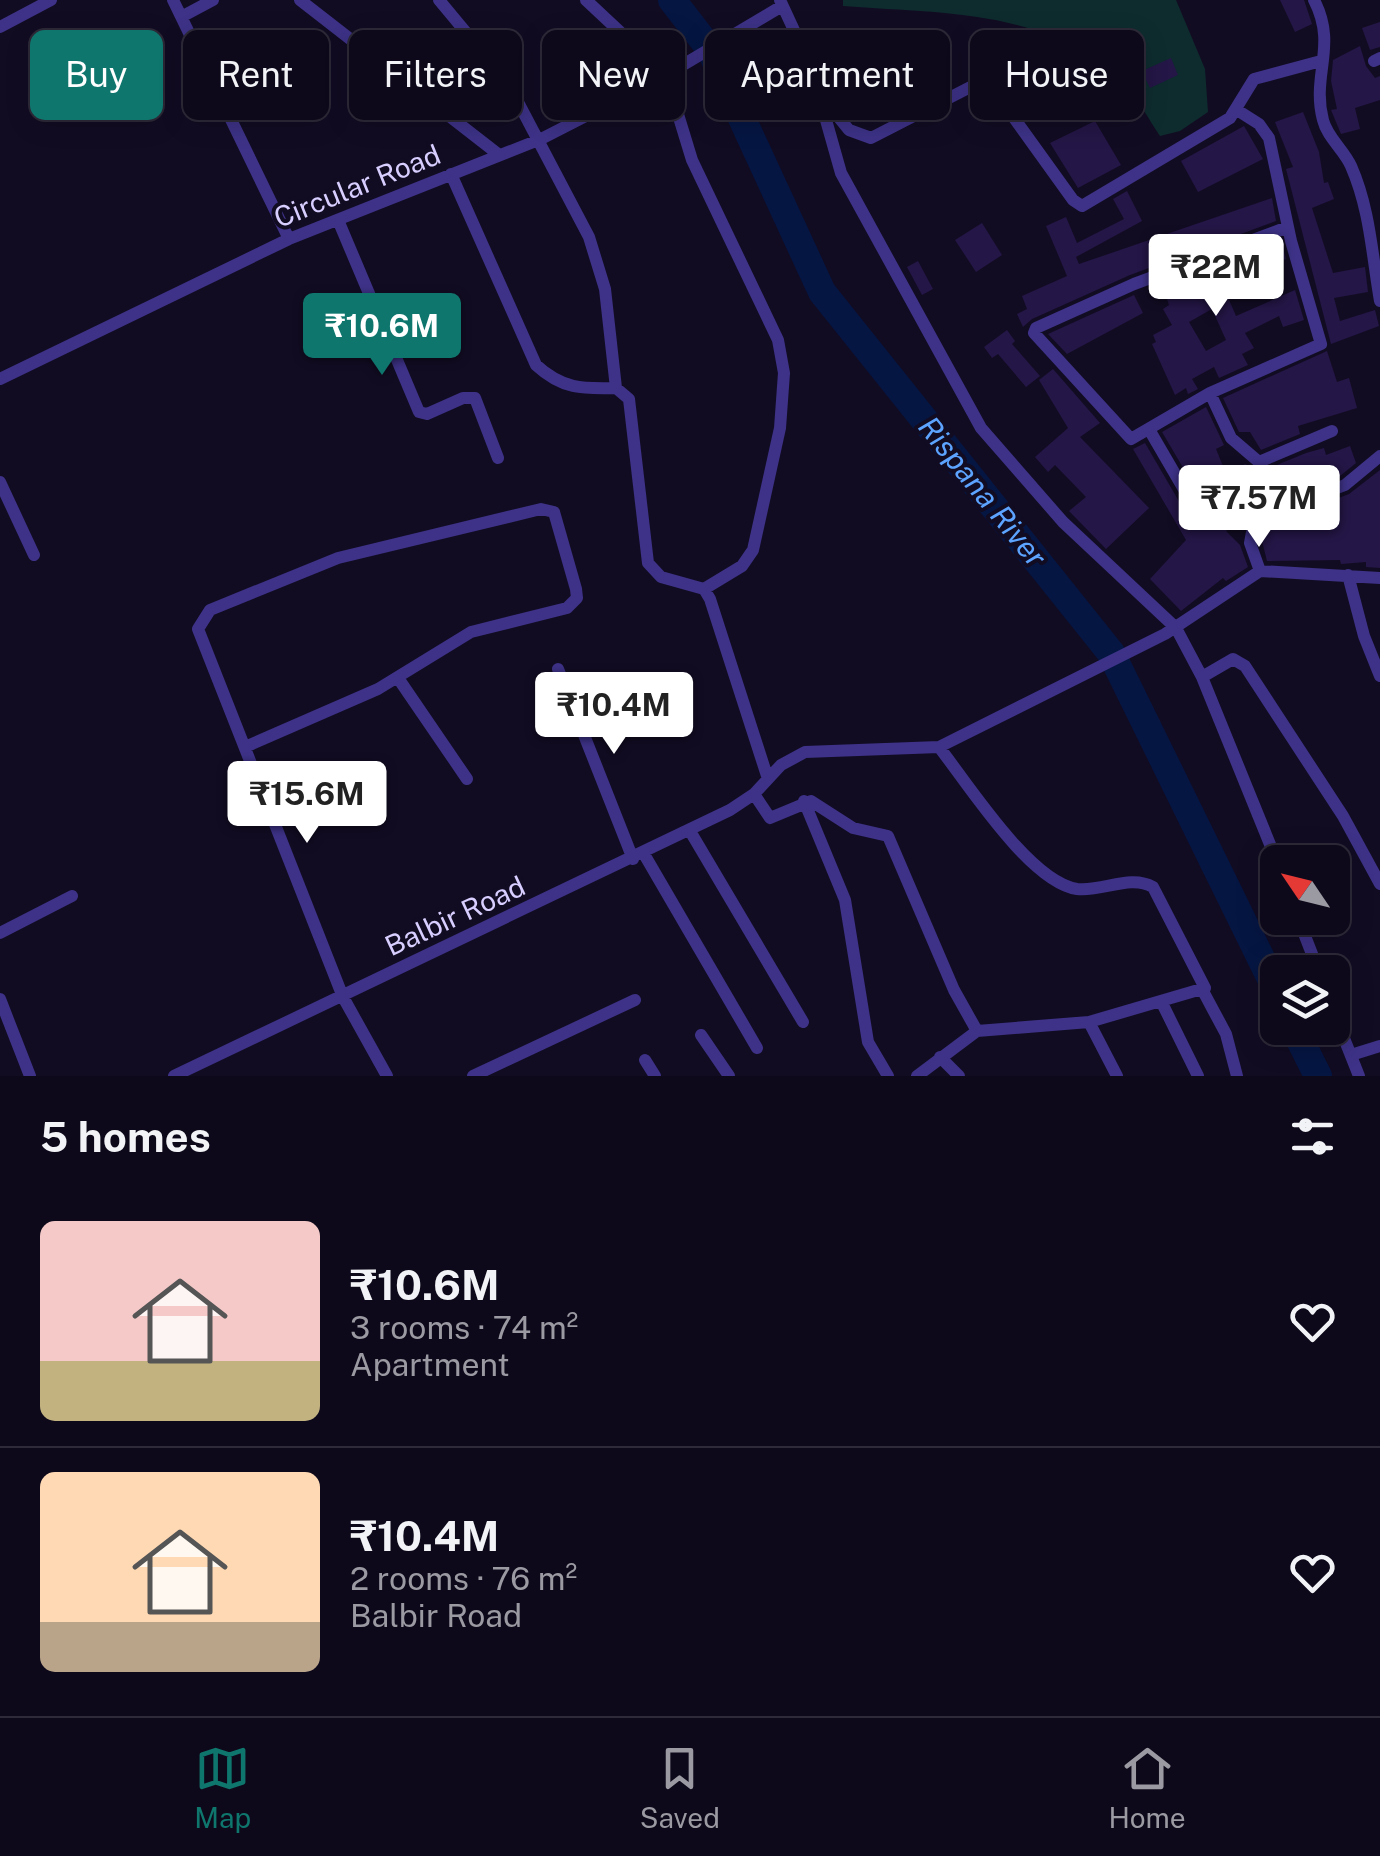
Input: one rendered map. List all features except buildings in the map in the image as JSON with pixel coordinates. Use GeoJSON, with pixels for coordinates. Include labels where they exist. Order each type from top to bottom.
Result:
{"type":"FeatureCollection","features":[{"type":"Feature","properties":{"kind":"street"},"geometry":{"type":"LineString","coordinates":[[0,27],[51,0]]}},
{"type":"Feature","properties":{"kind":"street"},"geometry":{"type":"LineString","coordinates":[[173,0],[289,239]]}},
{"type":"Feature","properties":{"kind":"street"},"geometry":{"type":"LineString","coordinates":[[183,16],[213,0]]}},
{"type":"Feature","properties":{"kind":"street"},"geometry":{"type":"LineString","coordinates":[[300,0],[320,6],[498,154]]}},
{"type":"Feature","properties":{"kind":"street"},"geometry":{"type":"LineString","coordinates":[[440,0],[508,82],[541,139],[596,254],[616,388]]}},
{"type":"Feature","properties":{"kind":"street"},"geometry":{"type":"LineString","coordinates":[[586,0],[618,30]]}},
{"type":"Feature","properties":{"kind":"street"},"geometry":{"type":"LineString","coordinates":[[1314,0],[1328,42],[1318,62],[1324,124],[1352,168],[1376,230],[1380,301]]}},
{"type":"Feature","properties":{"kind":"street"},"geometry":{"type":"LineString","coordinates":[[781,3],[792,30]]}},
{"type":"Feature","properties":{"kind":"street","name":"Circular Road"},"geometry":{"type":"LineString","coordinates":[[685,63],[781,3]]}},
{"type":"Feature","properties":{"kind":"street"},"geometry":{"type":"LineString","coordinates":[[950,97],[986,79],[1073,200],[1082,206],[1230,118],[1254,79],[1318,62]]}},
{"type":"Feature","properties":{"kind":"street"},"geometry":{"type":"LineString","coordinates":[[1237,110],[1259,124],[1269,138],[1288,227],[1321,343],[1210,393],[1136,440],[1124,436],[1038,339],[1034,329],[1134,284],[1288,227]]}},
{"type":"Feature","properties":{"kind":"street","name":"Circular Road"},"geometry":{"type":"LineString","coordinates":[[0,379],[289,239],[541,139],[578,120]]}},
{"type":"Feature","properties":{"kind":"street"},"geometry":{"type":"LineString","coordinates":[[451,174],[536,365],[575,389],[616,388],[624,393],[632,408],[648,563],[660,577],[704,589],[742,566],[753,550],[776,449],[784,373],[772,322],[692,160],[680,120]]}},
{"type":"Feature","properties":{"kind":"street"},"geometry":{"type":"LineString","coordinates":[[825,120],[841,174],[859,210],[914,300],[981,428],[1063,522],[1170,630],[1202,677],[1270,845]]}},
{"type":"Feature","properties":{"kind":"street"},"geometry":{"type":"LineString","coordinates":[[841,120],[849,130],[871,138],[906,120]]}},
{"type":"Feature","properties":{"kind":"street"},"geometry":{"type":"LineString","coordinates":[[338,220],[419,412],[427,414],[475,398],[498,458]]}},
{"type":"Feature","properties":{"kind":"street"},"geometry":{"type":"LineString","coordinates":[[1210,393],[1231,438],[1259,462],[1278,510]]}},
{"type":"Feature","properties":{"kind":"street"},"geometry":{"type":"LineString","coordinates":[[1150,430],[1196,510]]}},
{"type":"Feature","properties":{"kind":"street"},"geometry":{"type":"LineString","coordinates":[[1259,462],[1332,431]]}},
{"type":"Feature","properties":{"kind":"street"},"geometry":{"type":"LineString","coordinates":[[1380,456],[1345,485],[1278,510],[1249,536],[1260,571],[1380,578]]}},
{"type":"Feature","properties":{"kind":"street"},"geometry":{"type":"LineString","coordinates":[[0,482],[34,555]]}},
{"type":"Feature","properties":{"kind":"street"},"geometry":{"type":"LineString","coordinates":[[245,746],[398,678],[472,632],[573,604],[576,588],[554,512],[541,508],[338,558],[210,610],[198,629],[343,997],[387,1076]]}},
{"type":"Feature","properties":{"kind":"street","name":"Balbir Road"},"geometry":{"type":"LineString","coordinates":[[174,1076],[639,857],[754,794],[805,752],[938,747],[1170,630],[1260,571]]}},
{"type":"Feature","properties":{"kind":"street"},"geometry":{"type":"LineString","coordinates":[[1348,575],[1364,636],[1380,676]]}},
{"type":"Feature","properties":{"kind":"street"},"geometry":{"type":"LineString","coordinates":[[704,589],[768,779]]}},
{"type":"Feature","properties":{"kind":"street"},"geometry":{"type":"LineString","coordinates":[[1202,677],[1233,659],[1245,666],[1343,816],[1380,884]]}},
{"type":"Feature","properties":{"kind":"street"},"geometry":{"type":"LineString","coordinates":[[558,669],[639,857],[757,1048]]}},
{"type":"Feature","properties":{"kind":"street"},"geometry":{"type":"LineString","coordinates":[[398,678],[467,780]]}},
{"type":"Feature","properties":{"kind":"street"},"geometry":{"type":"LineString","coordinates":[[938,747],[1048,875],[1077,888],[1138,881],[1153,887],[1203,982],[1201,992],[1226,1034],[1236,1076]]}},
{"type":"Feature","properties":{"kind":"street"},"geometry":{"type":"LineString","coordinates":[[754,794],[770,818],[804,801],[818,804],[853,828],[883,832],[893,841],[954,990],[977,1030]]}},
{"type":"Feature","properties":{"kind":"street"},"geometry":{"type":"LineString","coordinates":[[804,801],[845,900],[868,1042],[888,1076]]}},
{"type":"Feature","properties":{"kind":"street"},"geometry":{"type":"LineString","coordinates":[[690,830],[803,1022]]}},
{"type":"Feature","properties":{"kind":"street"},"geometry":{"type":"LineString","coordinates":[[0,933],[72,896]]}},
{"type":"Feature","properties":{"kind":"street"},"geometry":{"type":"LineString","coordinates":[[917,1076],[977,1030],[1089,1022],[1201,992]]}},
{"type":"Feature","properties":{"kind":"street"},"geometry":{"type":"LineString","coordinates":[[0,999],[30,1076]]}},
{"type":"Feature","properties":{"kind":"street"},"geometry":{"type":"LineString","coordinates":[[473,1076],[635,1000]]}},
{"type":"Feature","properties":{"kind":"street"},"geometry":{"type":"LineString","coordinates":[[1162,1003],[1198,1076]]}},
{"type":"Feature","properties":{"kind":"street"},"geometry":{"type":"LineString","coordinates":[[1089,1022],[1117,1076]]}},
{"type":"Feature","properties":{"kind":"street"},"geometry":{"type":"LineString","coordinates":[[701,1035],[728,1076]]}},
{"type":"Feature","properties":{"kind":"street"},"geometry":{"type":"LineString","coordinates":[[1347,1045],[1358,1076]]}},
{"type":"Feature","properties":{"kind":"street"},"geometry":{"type":"LineString","coordinates":[[1351,1056],[1380,1046]]}},
{"type":"Feature","properties":{"kind":"street"},"geometry":{"type":"LineString","coordinates":[[940,1057],[959,1076]]}},
{"type":"Feature","properties":{"kind":"street"},"geometry":{"type":"LineString","coordinates":[[645,1060],[654,1076]]}},
{"type":"Feature","properties":{"kind":"green space"},"geometry":{"type":"Polygon","coordinates":[[[843,0],[1176,0],[1205,69],[1208,112],[1180,131],[1160,136],[1144,112],[1144,30],[1033,30],[957,14],[843,6],[843,0]]]}},
{"type":"Feature","properties":{"kind":"waterway","name":"Rispana River"},"geometry":{"type":"LineString","coordinates":[[672,0],[710,49],[822,292],[1111,653],[1260,956]]}},
{"type":"Feature","properties":{"kind":"waterway","name":"Rispana River"},"geometry":{"type":"LineString","coordinates":[[1302,1045],[1318,1076]]}}]}
